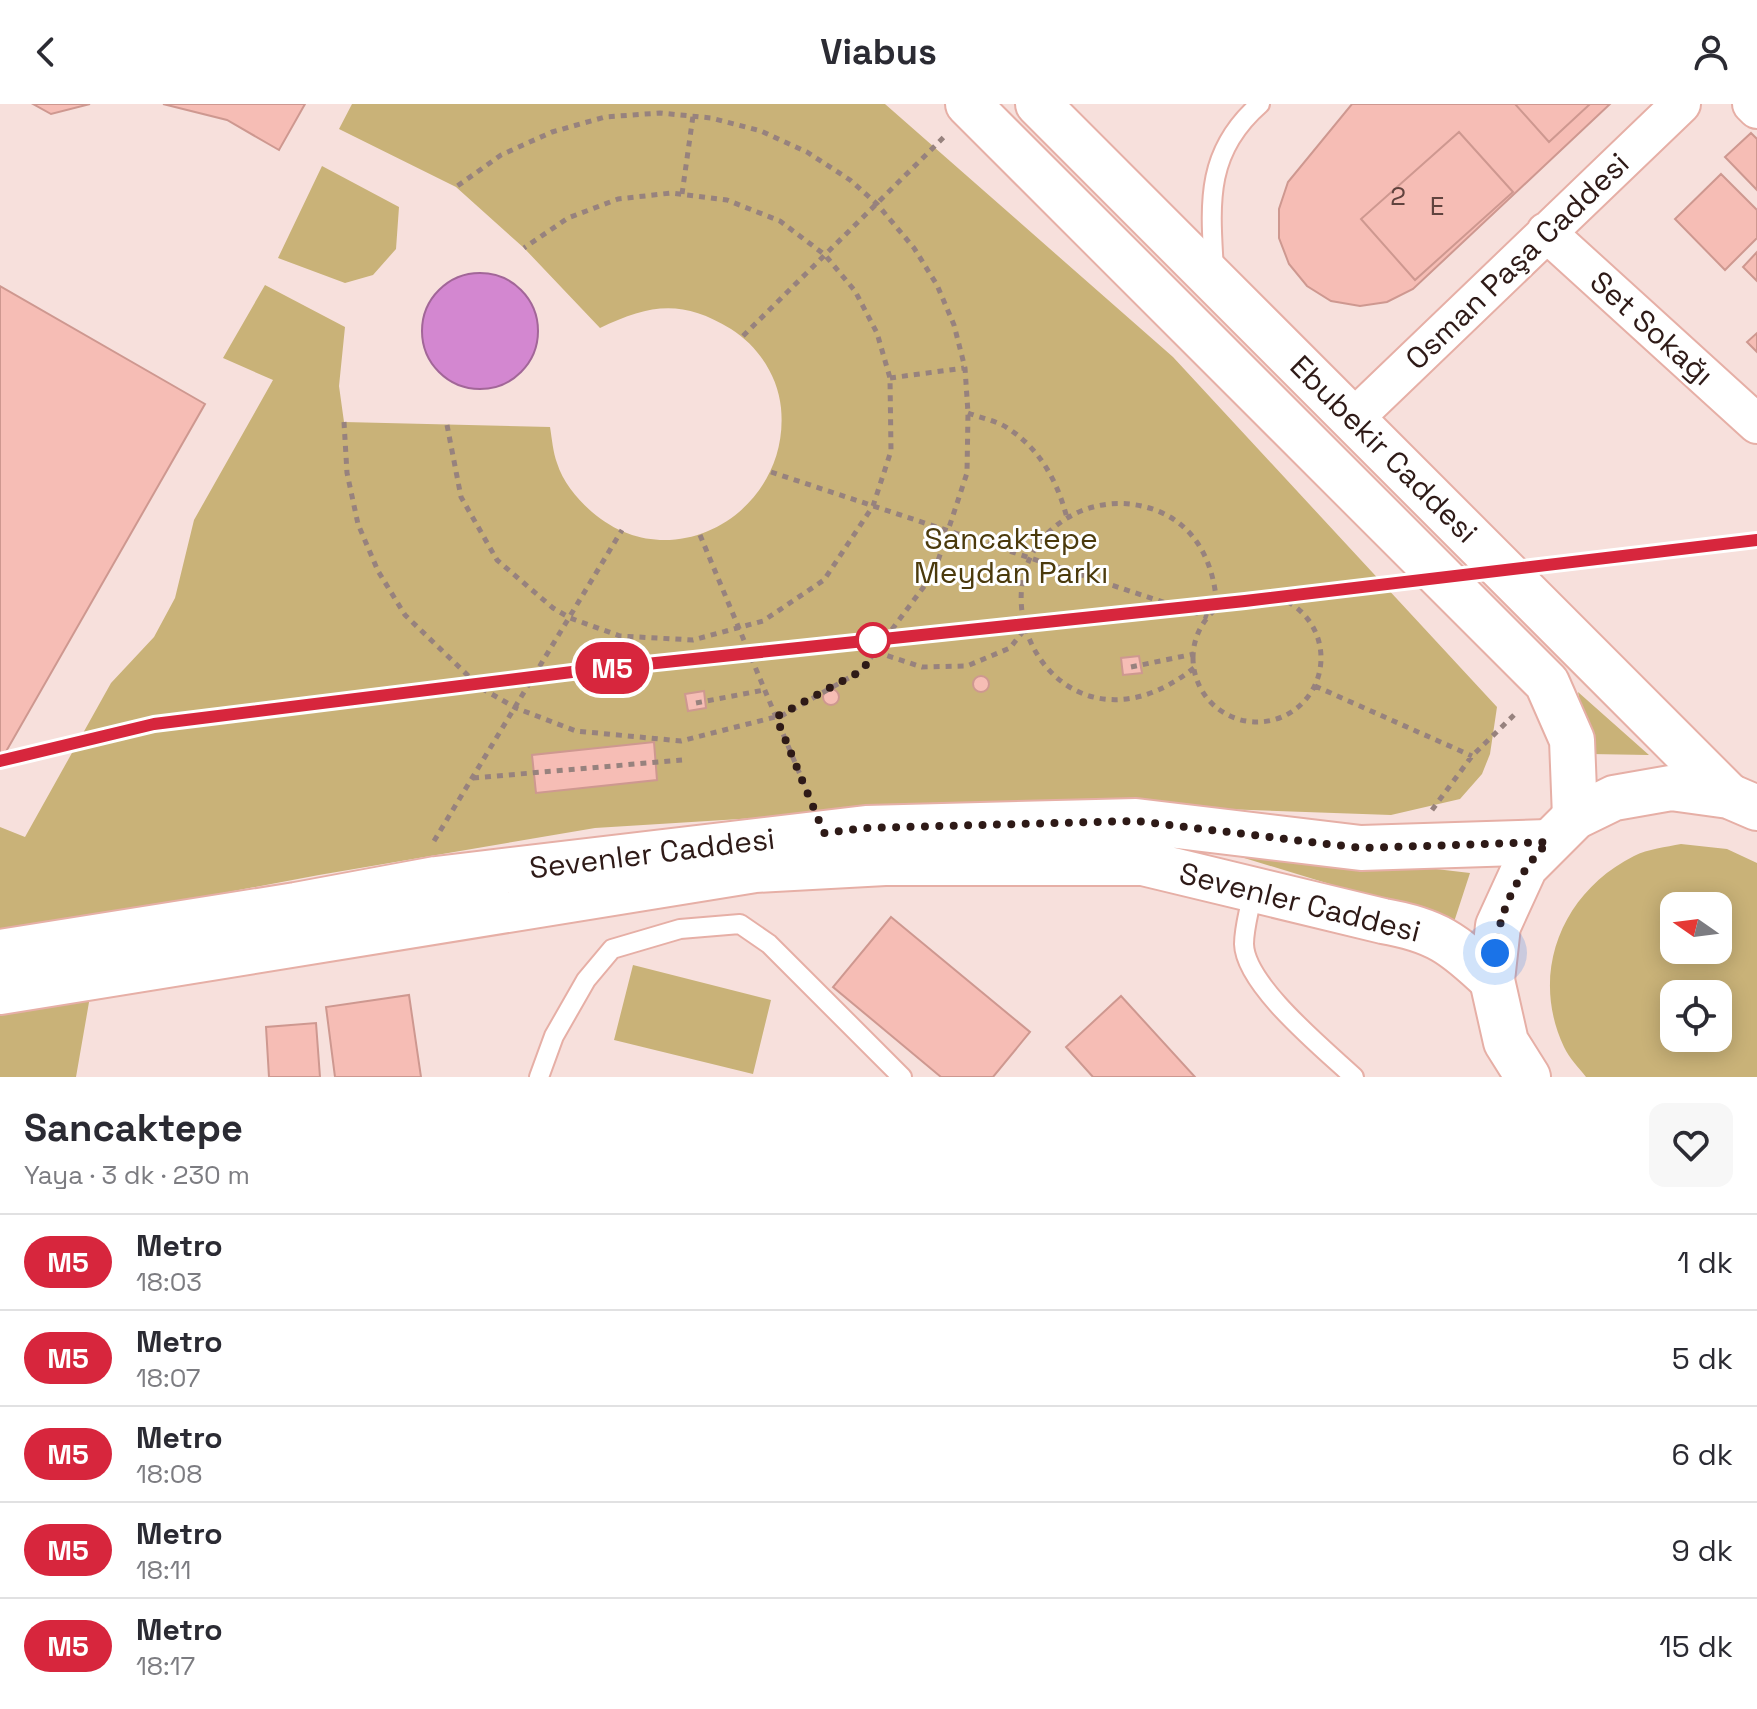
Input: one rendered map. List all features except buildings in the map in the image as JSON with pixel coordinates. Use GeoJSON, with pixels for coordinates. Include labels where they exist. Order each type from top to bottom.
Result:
{"type":"FeatureCollection","features":[{"type":"Feature","properties":{"kind":"main road","name":"Ebubekir Caddesi"},"geometry":{"type":"LineString","coordinates":[[1038,104],[1743,802]]}},
{"type":"Feature","properties":{"kind":"main road","name":"Ebubekir Caddesi"},"geometry":{"type":"LineString","coordinates":[[970,106],[1547,683],[1572,740],[1562,830]]}},
{"type":"Feature","properties":{"kind":"main road"},"geometry":{"type":"LineString","coordinates":[[1528,1077],[1506,1042],[1492,980],[1498,926],[1525,867],[1562,830],[1614,798],[1671,788],[1743,802]]}},
{"type":"Feature","properties":{"kind":"main road","name":"Sevenler Caddesi"},"geometry":{"type":"LineString","coordinates":[[0,952],[296,905],[436,879],[866,828],[1136,821],[1361,848],[1562,830]]}},
{"type":"Feature","properties":{"kind":"main road","name":"Sevenler Caddesi"},"geometry":{"type":"LineString","coordinates":[[0,992],[755,870],[885,863],[1143,863],[1417,927],[1460,950],[1492,980]]}},
{"type":"Feature","properties":{"kind":"street","name":"Osman Paşa Caddesi"},"geometry":{"type":"LineString","coordinates":[[1353,419],[1681,104]]}},
{"type":"Feature","properties":{"kind":"street"},"geometry":{"type":"LineString","coordinates":[[1752,104],[1757,109]]}},
{"type":"Feature","properties":{"kind":"street","name":"Set Sokağı"},"geometry":{"type":"LineString","coordinates":[[1546,232],[1757,424]]}},
{"type":"Feature","properties":{"kind":"lane"},"geometry":{"type":"LineString","coordinates":[[1214,280],[1211,216],[1214,180],[1229,139],[1260,104]]}},
{"type":"Feature","properties":{"kind":"lane"},"geometry":{"type":"LineString","coordinates":[[1253,888],[1244,945],[1252,968],[1266,993],[1354,1077]]}},
{"type":"Feature","properties":{"kind":"lane"},"geometry":{"type":"LineString","coordinates":[[539,1077],[560,1024],[586,980],[612,949],[680,929],[740,924],[769,944],[902,1077]]}},
{"type":"Feature","properties":{"kind":"path"},"geometry":{"type":"LineString","coordinates":[[743,336],[877,204],[970,106]]}},
{"type":"Feature","properties":{"kind":"path"},"geometry":{"type":"LineString","coordinates":[[344,422],[347,473],[358,524],[378,571],[405,615],[481,688],[516,708],[576,731],[681,741],[776,717],[861,671],[934,573],[967,473],[965,368],[954,325],[937,285],[914,248],[877,204],[850,180],[807,152],[761,131],[711,118],[660,113],[605,117],[552,132],[501,155],[456,187]]}},
{"type":"Feature","properties":{"kind":"path"},"geometry":{"type":"LineString","coordinates":[[682,194],[694,116]]}},
{"type":"Feature","properties":{"kind":"path"},"geometry":{"type":"LineString","coordinates":[[447,425],[461,497],[497,560],[553,608],[570,618],[620,636],[693,640],[763,621],[824,580],[873,506],[891,451],[890,378],[877,333],[855,291],[825,255],[780,221],[727,200],[671,193],[618,199],[568,218],[524,248]]}},
{"type":"Feature","properties":{"kind":"path"},"geometry":{"type":"LineString","coordinates":[[890,378],[965,368]]}},
{"type":"Feature","properties":{"kind":"path"},"geometry":{"type":"LineString","coordinates":[[968,413],[1008,428],[1040,456],[1060,492],[1067,518]]}},
{"type":"Feature","properties":{"kind":"path"},"geometry":{"type":"LineString","coordinates":[[771,472],[1208,617]]}},
{"type":"Feature","properties":{"kind":"path"},"geometry":{"type":"LineString","coordinates":[[1194,668],[1151,695],[1112,700],[1093,697],[1067,685],[1045,666],[1034,651],[1025,629],[1021,594],[1030,558],[1042,541],[1067,518],[1108,503],[1146,507],[1164,514],[1194,537],[1212,570],[1217,609]]}},
{"type":"Feature","properties":{"kind":"path"},"geometry":{"type":"LineString","coordinates":[[436,879],[432,844],[622,530]]}},
{"type":"Feature","properties":{"kind":"path"},"geometry":{"type":"LineString","coordinates":[[700,535],[824,833]]}},
{"type":"Feature","properties":{"kind":"path"},"geometry":{"type":"LineString","coordinates":[[1257,594],[1275,597],[1292,604],[1316,632],[1321,650],[1315,686],[1305,701],[1291,713],[1274,720],[1238,720],[1222,712],[1209,700],[1199,685],[1194,654],[1198,632],[1217,609],[1239,597],[1257,594]]}},
{"type":"Feature","properties":{"kind":"path"},"geometry":{"type":"LineString","coordinates":[[876,652],[922,667],[967,666],[1010,648],[1025,629]]}},
{"type":"Feature","properties":{"kind":"path"},"geometry":{"type":"LineString","coordinates":[[1131,667],[1194,654]]}},
{"type":"Feature","properties":{"kind":"path"},"geometry":{"type":"LineString","coordinates":[[1315,686],[1472,756]]}},
{"type":"Feature","properties":{"kind":"path"},"geometry":{"type":"LineString","coordinates":[[696,703],[764,690]]}},
{"type":"Feature","properties":{"kind":"path"},"geometry":{"type":"LineString","coordinates":[[1428,815],[1472,756],[1514,715]]}},
{"type":"Feature","properties":{"kind":"path"},"geometry":{"type":"LineString","coordinates":[[472,778],[682,760]]}},
{"type":"Feature","properties":{"kind":"green space","name":"Sancaktepe Meydan Parkı"},"geometry":{"type":"Polygon","coordinates":[[[352,104],[885,104],[1173,357],[1497,707],[1490,754],[1482,774],[1460,799],[1391,815],[1139,806],[850,812],[595,828],[319,875],[0,935],[0,827],[25,837],[111,683],[154,637],[175,598],[194,520],[273,380],[223,358],[265,285],[345,327],[339,386],[344,422],[550,427],[557,463],[571,490],[592,512],[624,532],[657,540],[690,537],[721,525],[747,505],[767,478],[779,445],[781,408],[771,373],[750,344],[713,319],[681,309],[651,310],[600,328],[524,248],[456,187],[339,129],[352,104]]]}},
{"type":"Feature","properties":{"kind":"green space"},"geometry":{"type":"Polygon","coordinates":[[[322,166],[399,207],[396,249],[373,275],[345,283],[278,258],[322,166]]]}},
{"type":"Feature","properties":{"kind":"green space"},"geometry":{"type":"Polygon","coordinates":[[[1578,692],[1649,755],[1590,754],[1578,692]]]}},
{"type":"Feature","properties":{"kind":"green space"},"geometry":{"type":"Polygon","coordinates":[[[1182,839],[1470,873],[1454,922],[1182,839]]]}},
{"type":"Feature","properties":{"kind":"green space"},"geometry":{"type":"Polygon","coordinates":[[[1681,844],[1727,849],[1757,863],[1757,1077],[1586,1077],[1566,1051],[1554,1019],[1550,991],[1552,964],[1559,937],[1571,913],[1588,891],[1609,872],[1634,856],[1681,844]]]}},
{"type":"Feature","properties":{"kind":"green space"},"geometry":{"type":"Polygon","coordinates":[[[633,965],[771,1000],[753,1074],[614,1040],[633,965]]]}},
{"type":"Feature","properties":{"kind":"green space"},"geometry":{"type":"Polygon","coordinates":[[[92,985],[76,1077],[0,1077],[0,1008],[92,985]]]}},
{"type":"Feature","properties":{"kind":"shaded area"},"geometry":{"type":"Polygon","coordinates":[[[480,273],[502,278],[521,290],[533,309],[538,331],[533,353],[521,372],[502,384],[480,389],[458,384],[439,372],[427,353],[422,331],[427,309],[439,290],[458,278],[480,273]]]}},
{"type":"Feature","properties":{"kind":"metro line","name":"M5"},"geometry":{"type":"LineString","coordinates":[[0,761],[154,724],[580,671],[1245,601],[1757,540]]}},
{"type":"Feature","properties":{"kind":"route"},"geometry":{"type":"LineString","coordinates":[[873,640],[876,652],[861,671],[776,717],[824,833],[866,828],[1136,821],[1361,848],[1548,842],[1525,867],[1498,926],[1495,953]]}}]}
